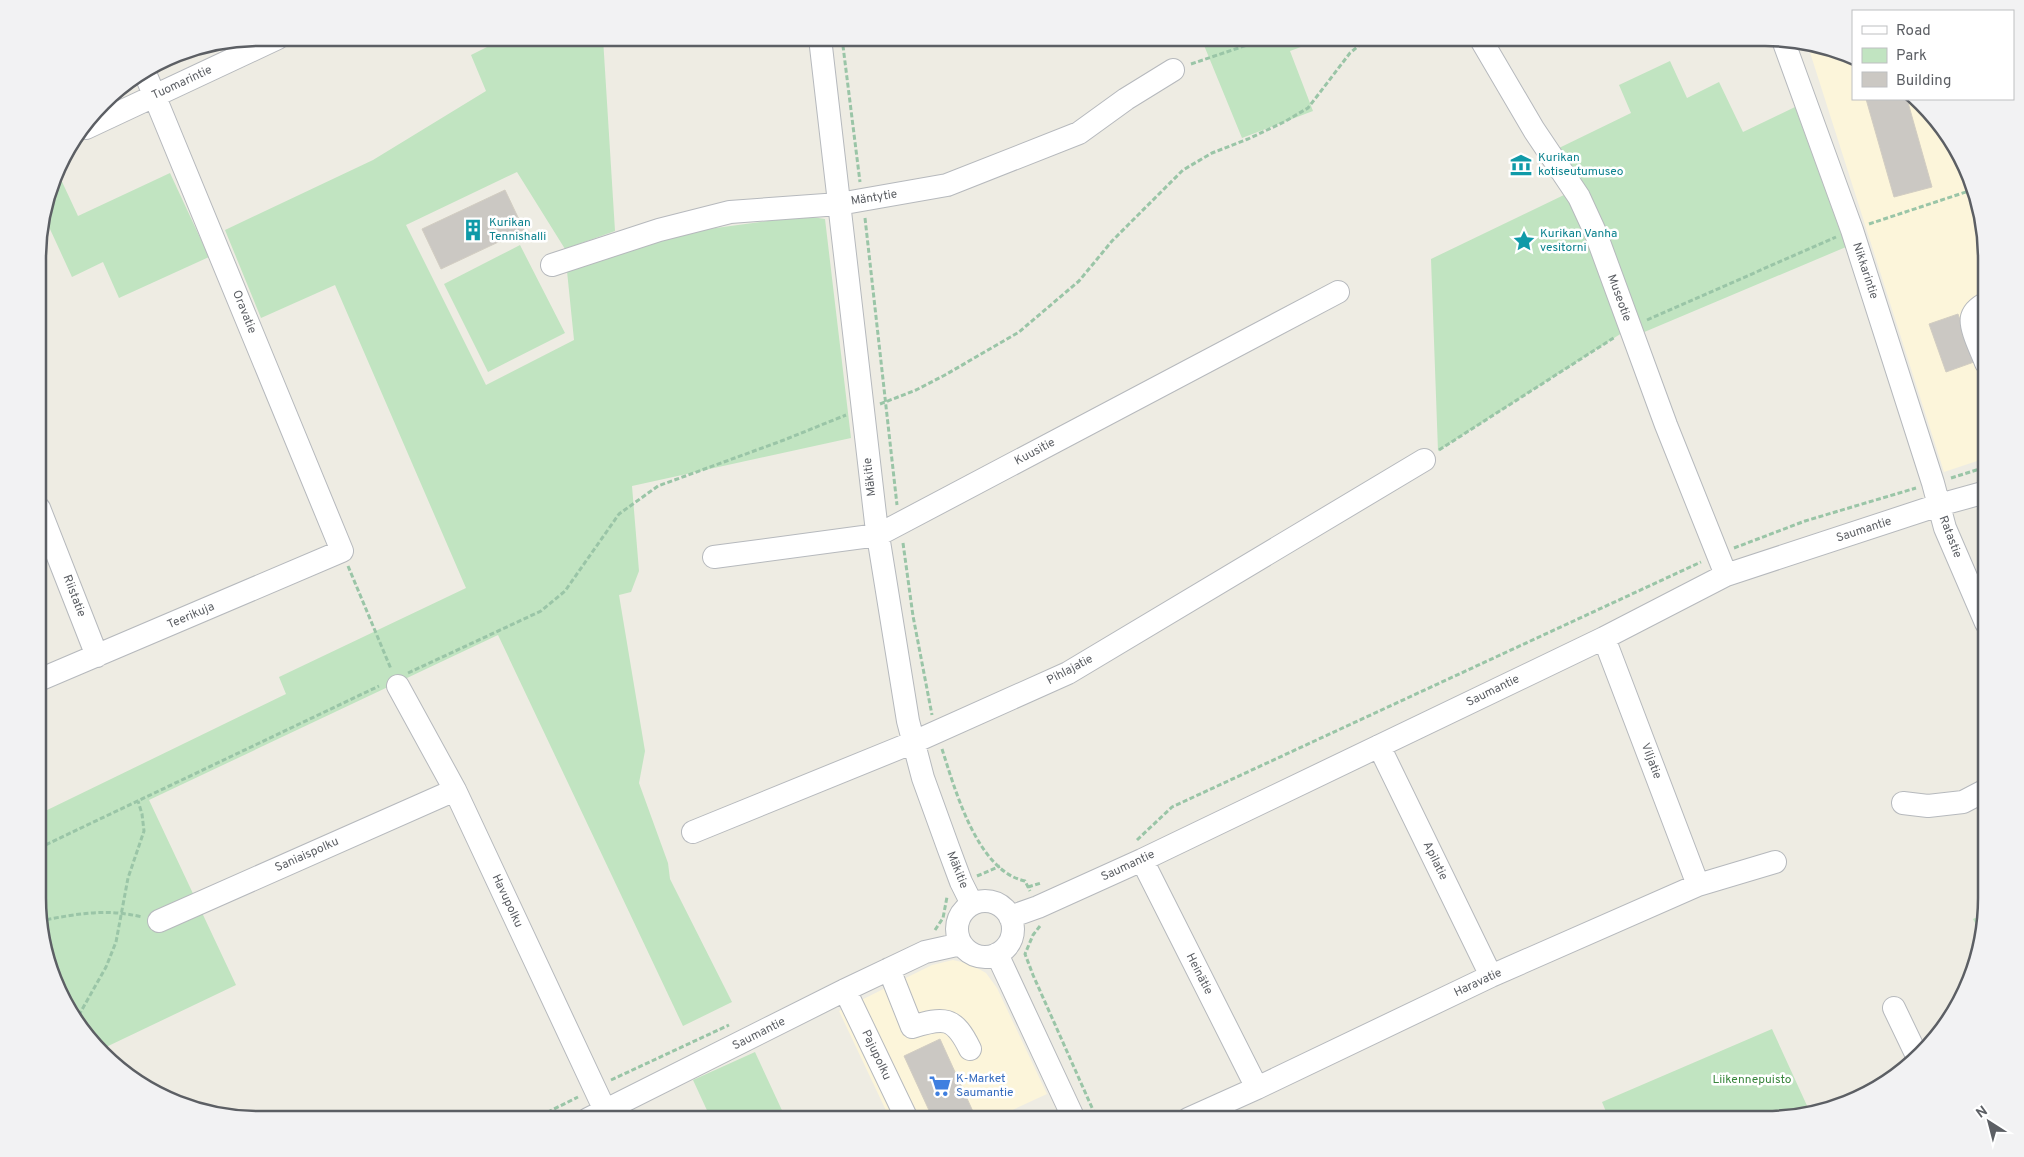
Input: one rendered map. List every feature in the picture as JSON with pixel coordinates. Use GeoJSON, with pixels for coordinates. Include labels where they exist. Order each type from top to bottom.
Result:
{"type":"FeatureCollection","features":[{"type":"Feature","properties":{"kind":"street","name":"Tuomarintie"},"geometry":{"type":"LineString","coordinates":[[95,124],[261,46]]}},
{"type":"Feature","properties":{"kind":"street","name":"Mäkitie"},"geometry":{"type":"LineString","coordinates":[[821,46],[878,535],[908,721],[923,778],[961,882],[972,904]]}},
{"type":"Feature","properties":{"kind":"street","name":"Museotie"},"geometry":{"type":"LineString","coordinates":[[1485,46],[1534,130],[1578,197],[1596,234],[1630,328],[1726,575]]}},
{"type":"Feature","properties":{"kind":"street","name":"Nikkarintie"},"geometry":{"type":"LineString","coordinates":[[1786,47],[1852,230],[1939,505]]}},
{"type":"Feature","properties":{"kind":"street","name":"Mäntytie"},"geometry":{"type":"LineString","coordinates":[[552,265],[660,230],[730,212],[839,204],[947,186],[1079,133],[1126,99],[1173,70]]}},
{"type":"Feature","properties":{"kind":"street","name":"Oravatie"},"geometry":{"type":"LineString","coordinates":[[147,78],[342,551]]}},
{"type":"Feature","properties":{"kind":"street","name":"Kuusitie"},"geometry":{"type":"LineString","coordinates":[[714,557],[878,535],[1338,292]]}},
{"type":"Feature","properties":{"kind":"street"},"geometry":{"type":"LineString","coordinates":[[1978,308],[1972,316],[1972,324],[1978,341]]}},
{"type":"Feature","properties":{"kind":"street","name":"Pihlajatie"},"geometry":{"type":"LineString","coordinates":[[693,832],[914,742],[1068,673],[1424,460]]}},
{"type":"Feature","properties":{"kind":"street","name":"Saumantie"},"geometry":{"type":"LineString","coordinates":[[1010,917],[1038,907],[1136,853],[1379,746],[1604,638],[1726,575],[1939,505],[1978,494]]}},
{"type":"Feature","properties":{"kind":"street","name":"Ratastie"},"geometry":{"type":"LineString","coordinates":[[1939,505],[1945,528],[1978,604]]}},
{"type":"Feature","properties":{"kind":"street","name":"Riistatie"},"geometry":{"type":"LineString","coordinates":[[46,526],[97,656]]}},
{"type":"Feature","properties":{"kind":"street","name":"Teerikuja"},"geometry":{"type":"LineString","coordinates":[[46,677],[342,551]]}},
{"type":"Feature","properties":{"kind":"street","name":"Viljatie"},"geometry":{"type":"LineString","coordinates":[[1604,638],[1698,885]]}},
{"type":"Feature","properties":{"kind":"street","name":"Havupolku"},"geometry":{"type":"LineString","coordinates":[[396,682],[455,790],[595,1088],[600,1111]]}},
{"type":"Feature","properties":{"kind":"street","name":"Apilatie"},"geometry":{"type":"LineString","coordinates":[[1379,746],[1491,976]]}},
{"type":"Feature","properties":{"kind":"street","name":"Saniaispolku"},"geometry":{"type":"LineString","coordinates":[[159,921],[455,790]]}},
{"type":"Feature","properties":{"kind":"street"},"geometry":{"type":"LineString","coordinates":[[1903,803],[1928,806],[1963,802],[1978,794]]}},
{"type":"Feature","properties":{"kind":"street","name":"Heinätie"},"geometry":{"type":"LineString","coordinates":[[1136,853],[1257,1088]]}},
{"type":"Feature","properties":{"kind":"street","name":"Haravatie"},"geometry":{"type":"LineString","coordinates":[[1206,1111],[1491,976],[1698,885],[1775,862]]}},
{"type":"Feature","properties":{"kind":"street"},"geometry":{"type":"LineString","coordinates":[[983,901],[994,903],[1003,908],[1010,917],[1013,928],[1011,938],[1008,946],[997,954],[986,957],[976,956],[966,950],[961,944],[957,934],[958,920],[972,904],[983,901]]}},
{"type":"Feature","properties":{"kind":"street","name":"Saumantie"},"geometry":{"type":"LineString","coordinates":[[613,1111],[845,990],[925,952],[961,944]]}},
{"type":"Feature","properties":{"kind":"street"},"geometry":{"type":"LineString","coordinates":[[997,954],[1070,1111]]}},
{"type":"Feature","properties":{"kind":"street"},"geometry":{"type":"LineString","coordinates":[[889,969],[912,1027],[938,1019],[948,1022],[964,1035],[970,1049]]}},
{"type":"Feature","properties":{"kind":"street","name":"Pajupolku"},"geometry":{"type":"LineString","coordinates":[[845,990],[902,1111]]}},
{"type":"Feature","properties":{"kind":"street"},"geometry":{"type":"LineString","coordinates":[[1894,1008],[1914,1049]]}},
{"type":"Feature","properties":{"kind":"path"},"geometry":{"type":"LineString","coordinates":[[843,46],[863,200],[900,523],[913,616],[936,732],[960,805],[981,847],[1015,879],[1025,881],[1038,907],[1043,922],[1033,935],[1025,954],[1093,1111]]}},
{"type":"Feature","properties":{"kind":"path"},"geometry":{"type":"LineString","coordinates":[[1173,70],[1243,46]]}},
{"type":"Feature","properties":{"kind":"path"},"geometry":{"type":"LineString","coordinates":[[46,845],[396,682],[541,611],[565,591],[618,514],[658,486],[916,390],[968,364],[1019,332],[1079,281],[1112,241],[1183,170],[1212,153],[1284,122],[1308,108],[1350,53],[1358,46]]}},
{"type":"Feature","properties":{"kind":"path"},"geometry":{"type":"LineString","coordinates":[[1424,460],[1630,328],[1852,230],[1966,192]]}},
{"type":"Feature","properties":{"kind":"path"},"geometry":{"type":"LineString","coordinates":[[1136,853],[1172,807],[1718,554],[1805,521],[1978,469]]}},
{"type":"Feature","properties":{"kind":"path"},"geometry":{"type":"LineString","coordinates":[[342,551],[396,682]]}},
{"type":"Feature","properties":{"kind":"path"},"geometry":{"type":"LineString","coordinates":[[81,1014],[106,967],[116,942],[128,878],[144,831],[138,801]]}},
{"type":"Feature","properties":{"kind":"path"},"geometry":{"type":"LineString","coordinates":[[934,931],[943,918],[944,906],[950,890],[961,882],[1000,866]]}},
{"type":"Feature","properties":{"kind":"path"},"geometry":{"type":"LineString","coordinates":[[1028,887],[1045,882]]}},
{"type":"Feature","properties":{"kind":"path"},"geometry":{"type":"LineString","coordinates":[[48,919],[90,912],[121,912],[159,921]]}},
{"type":"Feature","properties":{"kind":"path"},"geometry":{"type":"LineString","coordinates":[[550,1111],[730,1025]]}},
{"type":"Feature","properties":{"kind":"shaded area"},"geometry":{"type":"Polygon","coordinates":[[[1810,51],[1852,65],[1852,100],[1906,100],[1925,119],[1942,141],[1962,178],[1974,218],[1978,259],[1978,461],[1944,472],[1810,51]]]}},
{"type":"Feature","properties":{"kind":"shaded area"},"geometry":{"type":"Polygon","coordinates":[[[953,960],[970,964],[986,973],[997,988],[1047,1094],[1010,1111],[886,1111],[839,1011],[932,965],[953,960]]]}},
{"type":"Feature","properties":{"kind":"green space"},"geometry":{"type":"Polygon","coordinates":[[[489,46],[603,46],[615,231],[565,249],[517,172],[406,225],[486,385],[574,340],[567,271],[686,232],[806,216],[825,219],[851,438],[632,486],[639,571],[631,592],[619,595],[645,751],[639,783],[668,863],[670,879],[732,1002],[683,1026],[498,635],[149,800],[236,985],[107,1046],[82,1016],[68,992],[62,979],[50,939],[46,898],[46,811],[286,694],[279,677],[466,588],[335,285],[261,318],[225,230],[373,160],[486,91],[471,55],[489,46]]]}},
{"type":"Feature","properties":{"kind":"green space"},"geometry":{"type":"Polygon","coordinates":[[[1204,46],[1303,46],[1290,51],[1313,111],[1242,138],[1204,46]]]}},
{"type":"Feature","properties":{"kind":"green space"},"geometry":{"type":"Polygon","coordinates":[[[1670,61],[1687,98],[1719,82],[1743,132],[1795,107],[1846,247],[1642,333],[1559,148],[1631,113],[1619,85],[1670,61]]]}},
{"type":"Feature","properties":{"kind":"green space"},"geometry":{"type":"Polygon","coordinates":[[[170,173],[209,257],[119,298],[103,262],[72,277],[49,226],[61,180],[78,216],[170,173]]]}},
{"type":"Feature","properties":{"kind":"green space"},"geometry":{"type":"Polygon","coordinates":[[[1566,194],[1625,331],[1438,451],[1431,259],[1566,194]]]}},
{"type":"Feature","properties":{"kind":"green space"},"geometry":{"type":"Polygon","coordinates":[[[520,245],[565,333],[488,372],[444,284],[520,245]]]}},
{"type":"Feature","properties":{"kind":"green space","name":"Liikennepuisto"},"geometry":{"type":"Polygon","coordinates":[[[1772,1029],[1807,1107],[1765,1111],[1606,1111],[1602,1102],[1772,1029]]]}},
{"type":"Feature","properties":{"kind":"green space"},"geometry":{"type":"Polygon","coordinates":[[[755,1052],[782,1111],[707,1111],[693,1080],[755,1052]]]}},
{"type":"Feature","properties":{"kind":"building"},"geometry":{"type":"Polygon","coordinates":[[[1866,100],[1906,100],[1908,102],[1932,187],[1894,197],[1866,100]]]}},
{"type":"Feature","properties":{"kind":"building","name":"Kurikan Tennishalli"},"geometry":{"type":"Polygon","coordinates":[[[505,190],[524,230],[441,269],[422,229],[505,190]]]}},
{"type":"Feature","properties":{"kind":"building"},"geometry":{"type":"Polygon","coordinates":[[[1958,314],[1974,362],[1946,372],[1929,324],[1958,314]]]}},
{"type":"Feature","properties":{"kind":"building","name":"K-Market Saumantie"},"geometry":{"type":"Polygon","coordinates":[[[940,1039],[973,1111],[929,1111],[904,1056],[940,1039]]]}},
{"type":"Feature","properties":{"kind":"place","name":"Kurikan kotiseutumuseo"},"geometry":{"type":"Point","coordinates":[1521,165]}},
{"type":"Feature","properties":{"kind":"place","name":"Kurikan Tennishalli"},"geometry":{"type":"Point","coordinates":[473,230]}},
{"type":"Feature","properties":{"kind":"place","name":"Kurikan Vanha vesitorni"},"geometry":{"type":"Point","coordinates":[1524,241]}},
{"type":"Feature","properties":{"kind":"place","name":"K-Market Saumantie"},"geometry":{"type":"Point","coordinates":[940,1086]}}]}
